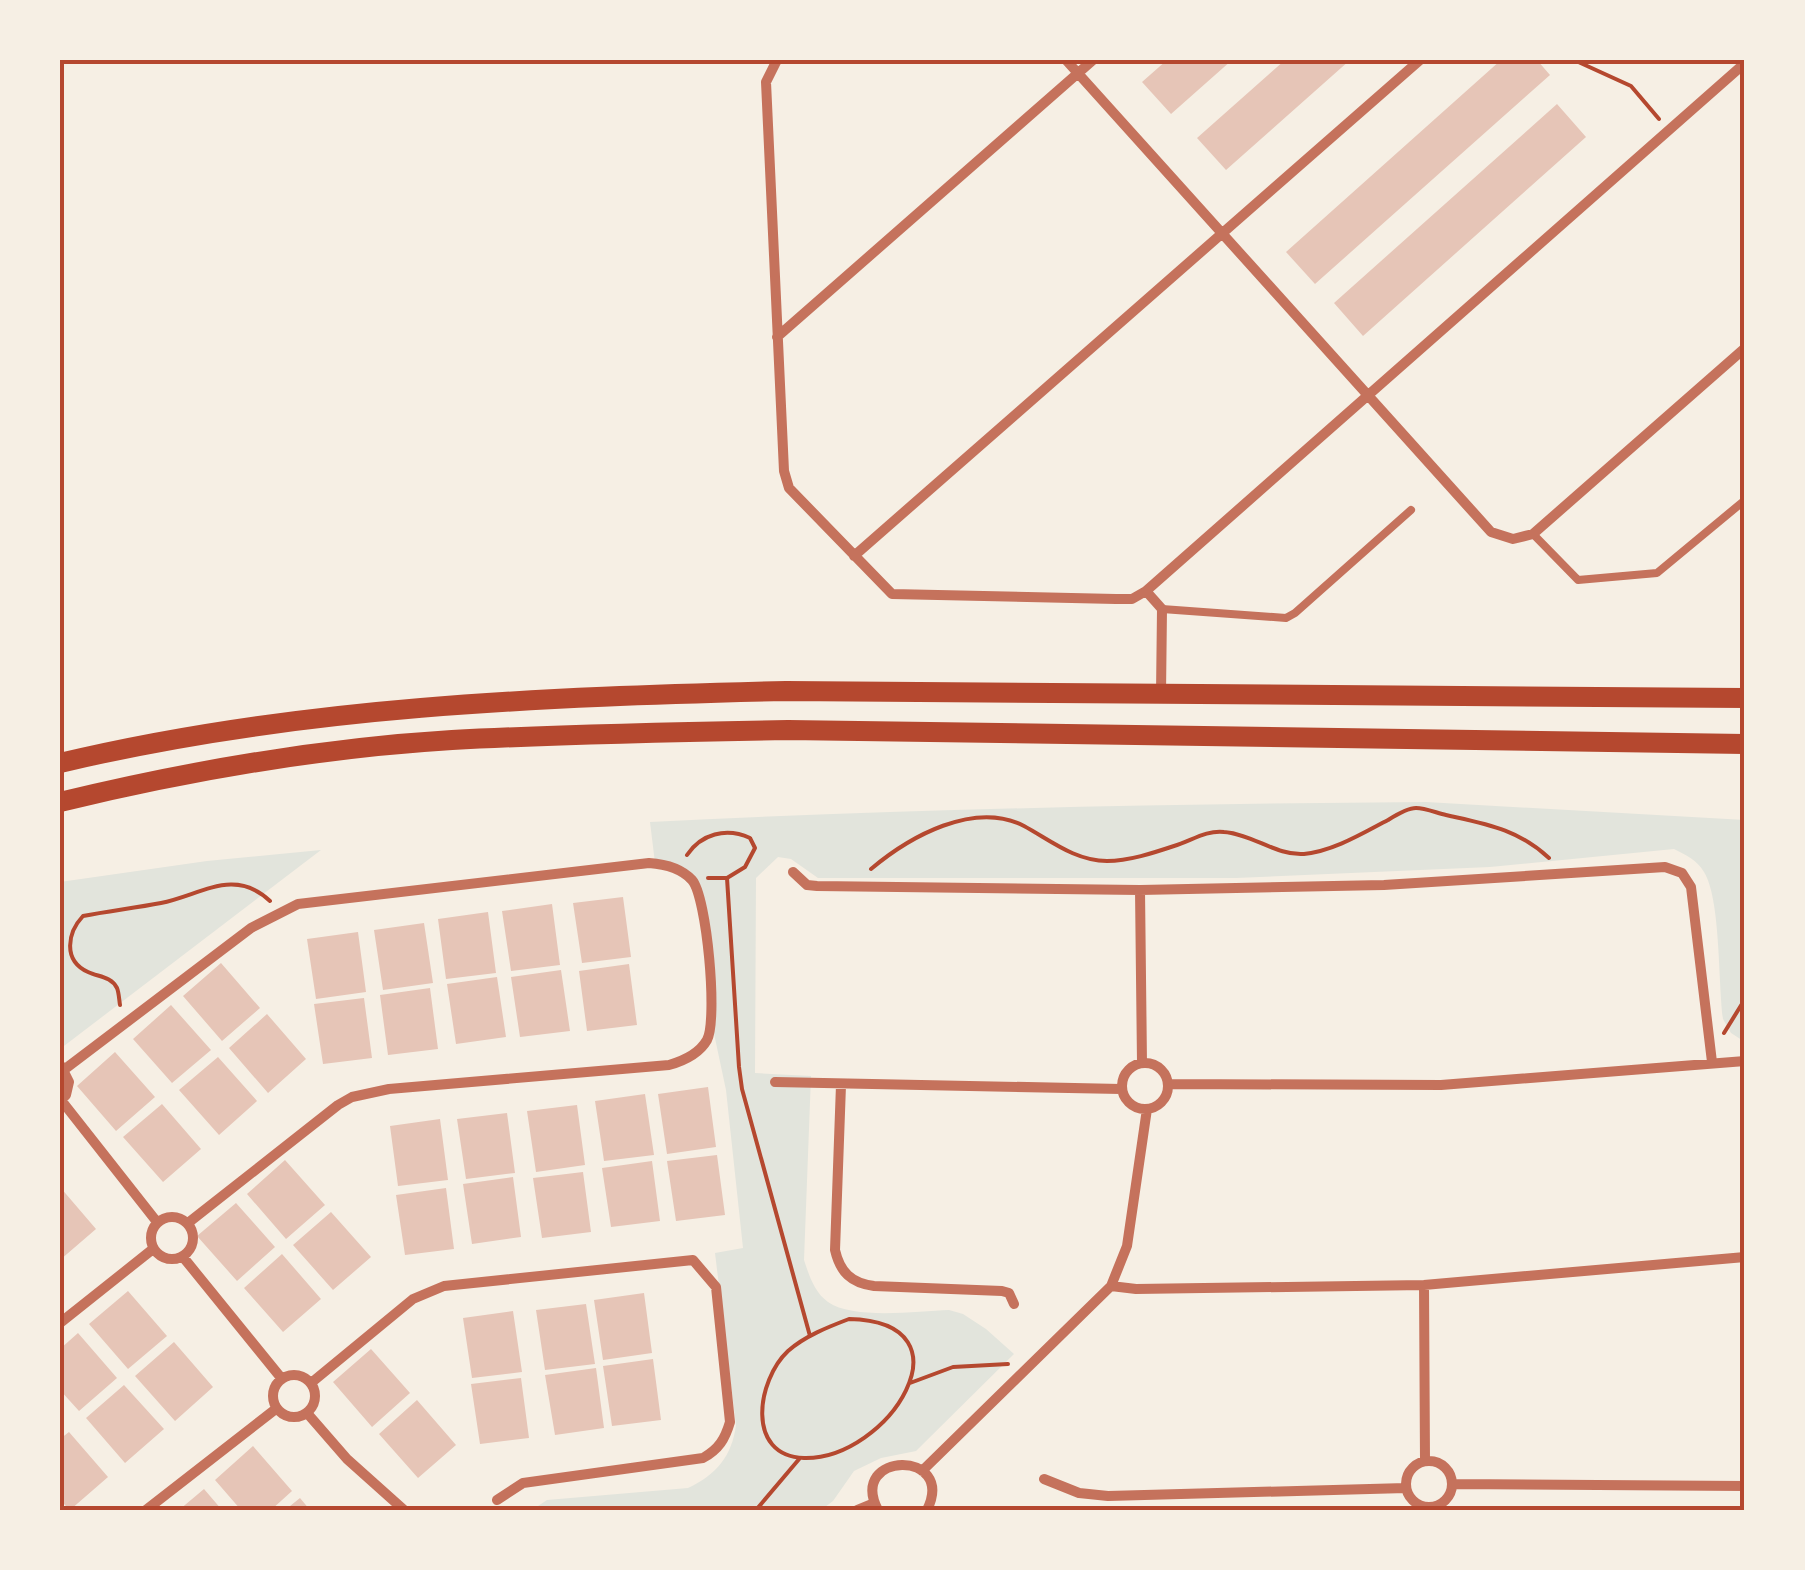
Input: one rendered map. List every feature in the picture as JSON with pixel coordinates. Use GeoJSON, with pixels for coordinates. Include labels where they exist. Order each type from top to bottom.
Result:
{"type":"FeatureCollection","features":[{"type":"Feature","properties":{"kind":"main road"},"geometry":{"type":"LineString","coordinates":[[60,763],[300,718],[452,704],[786,691],[1745,698]]}},
{"type":"Feature","properties":{"kind":"main road"},"geometry":{"type":"LineString","coordinates":[[60,802],[302,755],[450,740],[681,732],[788,730],[1745,744]]}},
{"type":"Feature","properties":{"kind":"street"},"geometry":{"type":"LineString","coordinates":[[777,60],[766,82],[784,471],[789,488],[892,594],[1116,599],[1132,599],[1146,592],[1745,63]]}},
{"type":"Feature","properties":{"kind":"street"},"geometry":{"type":"LineString","coordinates":[[1066,60],[1492,532],[1513,539],[1533,534],[1745,348]]}},
{"type":"Feature","properties":{"kind":"street"},"geometry":{"type":"LineString","coordinates":[[777,337],[1093,60]]}},
{"type":"Feature","properties":{"kind":"street"},"geometry":{"type":"LineString","coordinates":[[854,556],[1420,60]]}},
{"type":"Feature","properties":{"kind":"street"},"geometry":{"type":"LineString","coordinates":[[1146,592],[1162,609],[1160,694]]}},
{"type":"Feature","properties":{"kind":"street"},"geometry":{"type":"LineString","coordinates":[[157,1222],[61,1100],[70,1082],[62,1067],[251,928],[298,904],[660,864],[692,880],[702,910],[708,960],[711,1030],[702,1046],[678,1062],[388,1089],[352,1097],[188,1224]]}},
{"type":"Feature","properties":{"kind":"street"},"geometry":{"type":"LineString","coordinates":[[793,872],[808,884],[856,887],[1140,890],[1384,884],[1656,866],[1675,869],[1688,879],[1693,897],[1712,1062]]}},
{"type":"Feature","properties":{"kind":"street"},"geometry":{"type":"LineString","coordinates":[[1140,890],[1142,1063]]}},
{"type":"Feature","properties":{"kind":"street"},"geometry":{"type":"LineString","coordinates":[[1168,1084],[1441,1085],[1745,1061]]}},
{"type":"Feature","properties":{"kind":"street"},"geometry":{"type":"LineString","coordinates":[[1142,1063],[1159,1068],[1168,1084],[1163,1101],[1147,1109],[1130,1104],[1121,1089],[1126,1072],[1142,1063]]}},
{"type":"Feature","properties":{"kind":"street"},"geometry":{"type":"LineString","coordinates":[[775,1082],[1121,1089]]}},
{"type":"Feature","properties":{"kind":"street"},"geometry":{"type":"LineString","coordinates":[[841,1084],[834,1250],[842,1271],[855,1282],[874,1286],[1002,1290],[1009,1293],[1014,1304]]}},
{"type":"Feature","properties":{"kind":"street"},"geometry":{"type":"LineString","coordinates":[[922,1471],[1111,1286],[1127,1246],[1147,1109]]}},
{"type":"Feature","properties":{"kind":"street"},"geometry":{"type":"LineString","coordinates":[[172,1216],[188,1224],[193,1237],[188,1252],[166,1259],[153,1249],[150,1235],[157,1222],[172,1216]]}},
{"type":"Feature","properties":{"kind":"street"},"geometry":{"type":"LineString","coordinates":[[60,1323],[153,1249]]}},
{"type":"Feature","properties":{"kind":"street"},"geometry":{"type":"LineString","coordinates":[[182,1257],[282,1378]]}},
{"type":"Feature","properties":{"kind":"street"},"geometry":{"type":"LineString","coordinates":[[1111,1286],[1424,1286],[1745,1258]]}},
{"type":"Feature","properties":{"kind":"street"},"geometry":{"type":"LineString","coordinates":[[312,1383],[429,1290],[694,1260],[716,1287],[730,1422],[725,1439],[703,1458],[523,1483],[497,1500]]}},
{"type":"Feature","properties":{"kind":"street"},"geometry":{"type":"LineString","coordinates":[[1424,1286],[1426,1460]]}},
{"type":"Feature","properties":{"kind":"street"},"geometry":{"type":"LineString","coordinates":[[298,1375],[312,1383],[315,1399],[306,1413],[291,1416],[277,1408],[274,1392],[282,1378],[298,1375]]}},
{"type":"Feature","properties":{"kind":"street"},"geometry":{"type":"LineString","coordinates":[[146,1510],[277,1408]]}},
{"type":"Feature","properties":{"kind":"street"},"geometry":{"type":"LineString","coordinates":[[306,1413],[360,1472],[404,1510]]}},
{"type":"Feature","properties":{"kind":"street"},"geometry":{"type":"LineString","coordinates":[[1426,1460],[1443,1465],[1452,1484],[1448,1497],[1433,1508],[1416,1503],[1406,1488],[1410,1470],[1426,1460]]}},
{"type":"Feature","properties":{"kind":"street"},"geometry":{"type":"LineString","coordinates":[[857,1510],[876,1506],[873,1486],[882,1471],[898,1464],[922,1471],[932,1491],[926,1510]]}},
{"type":"Feature","properties":{"kind":"street"},"geometry":{"type":"LineString","coordinates":[[1044,1480],[1079,1492],[1108,1496],[1406,1488]]}},
{"type":"Feature","properties":{"kind":"street"},"geometry":{"type":"LineString","coordinates":[[1452,1484],[1745,1486]]}},
{"type":"Feature","properties":{"kind":"lane"},"geometry":{"type":"LineString","coordinates":[[1533,534],[1578,580],[1657,572],[1745,500]]}},
{"type":"Feature","properties":{"kind":"lane"},"geometry":{"type":"LineString","coordinates":[[1162,609],[1286,618],[1411,510]]}},
{"type":"Feature","properties":{"kind":"path"},"geometry":{"type":"LineString","coordinates":[[1574,60],[1631,86],[1668,131]]}},
{"type":"Feature","properties":{"kind":"path"},"geometry":{"type":"LineString","coordinates":[[856,887],[888,854],[925,834],[964,821],[1004,819],[1062,848],[1103,862],[1140,856],[1209,832],[1223,832],[1303,854],[1345,841],[1416,808],[1503,827],[1534,845],[1568,874]]}},
{"type":"Feature","properties":{"kind":"path"},"geometry":{"type":"LineString","coordinates":[[684,862],[689,850],[701,839],[716,834],[750,838],[755,848],[745,867],[727,878],[698,877]]}},
{"type":"Feature","properties":{"kind":"path"},"geometry":{"type":"LineString","coordinates":[[727,878],[742,1089],[810,1336]]}},
{"type":"Feature","properties":{"kind":"path"},"geometry":{"type":"LineString","coordinates":[[114,1030],[120,1006],[116,987],[106,978],[86,972],[70,950],[70,935],[84,916],[165,902],[215,885],[238,884],[259,890],[281,911]]}},
{"type":"Feature","properties":{"kind":"path"},"geometry":{"type":"LineString","coordinates":[[1711,1048],[1745,999]]}},
{"type":"Feature","properties":{"kind":"path"},"geometry":{"type":"LineString","coordinates":[[849,1319],[868,1319],[903,1337],[912,1354],[914,1370],[907,1394],[872,1432],[843,1450],[800,1458],[782,1452],[770,1442],[760,1410],[772,1374],[786,1353],[810,1336],[849,1319]]}},
{"type":"Feature","properties":{"kind":"path"},"geometry":{"type":"LineString","coordinates":[[910,1383],[953,1367],[1034,1364]]}},
{"type":"Feature","properties":{"kind":"path"},"geometry":{"type":"LineString","coordinates":[[756,1510],[800,1458]]}},
{"type":"Feature","properties":{"kind":"shaded area"},"geometry":{"type":"Polygon","coordinates":[[[1426,802],[1745,820],[1745,1042],[1731,1033],[1723,1019],[1716,921],[1709,885],[1698,864],[1674,849],[1490,867],[1236,878],[818,878],[791,859],[778,857],[756,878],[755,1073],[811,1076],[804,1260],[813,1283],[828,1302],[853,1311],[949,1310],[963,1314],[1014,1354],[916,1451],[881,1458],[854,1471],[833,1501],[821,1510],[532,1510],[547,1500],[688,1488],[721,1463],[731,1446],[736,1425],[715,1253],[743,1248],[726,1090],[709,1010],[699,896],[684,879],[655,863],[650,822],[1038,808],[1426,802]]]}},
{"type":"Feature","properties":{"kind":"shaded area"},"geometry":{"type":"Polygon","coordinates":[[[321,850],[60,1049],[60,882],[321,850]]]}},
{"type":"Feature","properties":{"kind":"building"},"geometry":{"type":"Polygon","coordinates":[[[1167,60],[1232,60],[1171,114],[1142,82],[1167,60]]]}},
{"type":"Feature","properties":{"kind":"building"},"geometry":{"type":"Polygon","coordinates":[[[1285,60],[1350,60],[1226,170],[1197,138],[1285,60]]]}},
{"type":"Feature","properties":{"kind":"building"},"geometry":{"type":"Polygon","coordinates":[[[1501,60],[1537,60],[1550,75],[1315,284],[1286,252],[1501,60]]]}},
{"type":"Feature","properties":{"kind":"building"},"geometry":{"type":"Polygon","coordinates":[[[1557,104],[1586,137],[1363,336],[1334,303],[1557,104]]]}},
{"type":"Feature","properties":{"kind":"building"},"geometry":{"type":"Polygon","coordinates":[[[623,897],[631,957],[582,963],[573,903],[623,897]]]}},
{"type":"Feature","properties":{"kind":"building"},"geometry":{"type":"Polygon","coordinates":[[[552,904],[560,965],[511,971],[502,911],[552,904]]]}},
{"type":"Feature","properties":{"kind":"building"},"geometry":{"type":"Polygon","coordinates":[[[488,912],[496,973],[446,979],[438,919],[488,912]]]}},
{"type":"Feature","properties":{"kind":"building"},"geometry":{"type":"Polygon","coordinates":[[[424,923],[433,983],[383,990],[374,930],[424,923]]]}},
{"type":"Feature","properties":{"kind":"building"},"geometry":{"type":"Polygon","coordinates":[[[358,932],[366,992],[316,999],[307,939],[358,932]]]}},
{"type":"Feature","properties":{"kind":"building"},"geometry":{"type":"Polygon","coordinates":[[[221,963],[260,1008],[222,1041],[183,996],[221,963]]]}},
{"type":"Feature","properties":{"kind":"building"},"geometry":{"type":"Polygon","coordinates":[[[629,964],[637,1025],[587,1031],[579,971],[629,964]]]}},
{"type":"Feature","properties":{"kind":"building"},"geometry":{"type":"Polygon","coordinates":[[[561,970],[570,1031],[520,1037],[511,977],[561,970]]]}},
{"type":"Feature","properties":{"kind":"building"},"geometry":{"type":"Polygon","coordinates":[[[497,977],[506,1037],[456,1044],[447,984],[497,977]]]}},
{"type":"Feature","properties":{"kind":"building"},"geometry":{"type":"Polygon","coordinates":[[[430,988],[438,1049],[388,1055],[380,995],[430,988]]]}},
{"type":"Feature","properties":{"kind":"building"},"geometry":{"type":"Polygon","coordinates":[[[364,998],[372,1058],[323,1064],[314,1004],[364,998]]]}},
{"type":"Feature","properties":{"kind":"building"},"geometry":{"type":"Polygon","coordinates":[[[171,1005],[211,1050],[172,1083],[133,1039],[171,1005]]]}},
{"type":"Feature","properties":{"kind":"building"},"geometry":{"type":"Polygon","coordinates":[[[267,1014],[306,1059],[268,1093],[229,1048],[267,1014]]]}},
{"type":"Feature","properties":{"kind":"building"},"geometry":{"type":"Polygon","coordinates":[[[115,1052],[155,1097],[116,1131],[77,1086],[115,1052]]]}},
{"type":"Feature","properties":{"kind":"building"},"geometry":{"type":"Polygon","coordinates":[[[218,1057],[257,1101],[219,1135],[179,1090],[218,1057]]]}},
{"type":"Feature","properties":{"kind":"building"},"geometry":{"type":"Polygon","coordinates":[[[708,1087],[716,1147],[667,1154],[658,1094],[708,1087]]]}},
{"type":"Feature","properties":{"kind":"building"},"geometry":{"type":"Polygon","coordinates":[[[645,1094],[654,1155],[604,1161],[595,1101],[645,1094]]]}},
{"type":"Feature","properties":{"kind":"building"},"geometry":{"type":"Polygon","coordinates":[[[162,1104],[201,1149],[163,1182],[123,1137],[162,1104]]]}},
{"type":"Feature","properties":{"kind":"building"},"geometry":{"type":"Polygon","coordinates":[[[577,1105],[585,1165],[536,1172],[527,1111],[577,1105]]]}},
{"type":"Feature","properties":{"kind":"building"},"geometry":{"type":"Polygon","coordinates":[[[507,1113],[515,1173],[466,1179],[457,1119],[507,1113]]]}},
{"type":"Feature","properties":{"kind":"building"},"geometry":{"type":"Polygon","coordinates":[[[440,1119],[448,1180],[398,1186],[390,1126],[440,1119]]]}},
{"type":"Feature","properties":{"kind":"building"},"geometry":{"type":"Polygon","coordinates":[[[717,1155],[725,1215],[676,1221],[667,1161],[717,1155]]]}},
{"type":"Feature","properties":{"kind":"building"},"geometry":{"type":"Polygon","coordinates":[[[285,1160],[325,1205],[286,1239],[247,1194],[285,1160]]]}},
{"type":"Feature","properties":{"kind":"building"},"geometry":{"type":"Polygon","coordinates":[[[652,1161],[660,1221],[611,1227],[602,1168],[652,1161]]]}},
{"type":"Feature","properties":{"kind":"building"},"geometry":{"type":"Polygon","coordinates":[[[583,1172],[591,1232],[542,1238],[533,1178],[583,1172]]]}},
{"type":"Feature","properties":{"kind":"building"},"geometry":{"type":"Polygon","coordinates":[[[513,1177],[521,1237],[472,1244],[463,1184],[513,1177]]]}},
{"type":"Feature","properties":{"kind":"building"},"geometry":{"type":"Polygon","coordinates":[[[60,1187],[96,1229],[60,1260],[60,1187]]]}},
{"type":"Feature","properties":{"kind":"building"},"geometry":{"type":"Polygon","coordinates":[[[446,1188],[454,1249],[405,1255],[396,1195],[446,1188]]]}},
{"type":"Feature","properties":{"kind":"building"},"geometry":{"type":"Polygon","coordinates":[[[236,1203],[275,1247],[237,1281],[197,1236],[236,1203]]]}},
{"type":"Feature","properties":{"kind":"building"},"geometry":{"type":"Polygon","coordinates":[[[331,1212],[371,1257],[333,1290],[293,1245],[331,1212]]]}},
{"type":"Feature","properties":{"kind":"building"},"geometry":{"type":"Polygon","coordinates":[[[282,1254],[321,1299],[283,1332],[244,1288],[282,1254]]]}},
{"type":"Feature","properties":{"kind":"building"},"geometry":{"type":"Polygon","coordinates":[[[128,1291],[167,1336],[128,1369],[89,1324],[128,1291]]]}},
{"type":"Feature","properties":{"kind":"building"},"geometry":{"type":"Polygon","coordinates":[[[644,1293],[652,1353],[603,1360],[594,1300],[644,1293]]]}},
{"type":"Feature","properties":{"kind":"building"},"geometry":{"type":"Polygon","coordinates":[[[586,1304],[595,1364],[545,1370],[536,1310],[586,1304]]]}},
{"type":"Feature","properties":{"kind":"building"},"geometry":{"type":"Polygon","coordinates":[[[513,1311],[522,1372],[472,1378],[463,1318],[513,1311]]]}},
{"type":"Feature","properties":{"kind":"building"},"geometry":{"type":"Polygon","coordinates":[[[78,1333],[117,1378],[79,1411],[60,1390],[60,1349],[78,1333]]]}},
{"type":"Feature","properties":{"kind":"building"},"geometry":{"type":"Polygon","coordinates":[[[174,1342],[213,1387],[175,1421],[135,1376],[174,1342]]]}},
{"type":"Feature","properties":{"kind":"building"},"geometry":{"type":"Polygon","coordinates":[[[371,1349],[410,1393],[372,1427],[333,1382],[371,1349]]]}},
{"type":"Feature","properties":{"kind":"building"},"geometry":{"type":"Polygon","coordinates":[[[653,1359],[661,1420],[612,1426],[603,1366],[653,1359]]]}},
{"type":"Feature","properties":{"kind":"building"},"geometry":{"type":"Polygon","coordinates":[[[596,1368],[604,1428],[555,1435],[545,1375],[596,1368]]]}},
{"type":"Feature","properties":{"kind":"building"},"geometry":{"type":"Polygon","coordinates":[[[521,1378],[529,1438],[480,1444],[471,1384],[521,1378]]]}},
{"type":"Feature","properties":{"kind":"building"},"geometry":{"type":"Polygon","coordinates":[[[124,1385],[164,1429],[125,1463],[86,1418],[124,1385]]]}},
{"type":"Feature","properties":{"kind":"building"},"geometry":{"type":"Polygon","coordinates":[[[417,1400],[456,1445],[418,1478],[379,1434],[417,1400]]]}},
{"type":"Feature","properties":{"kind":"building"},"geometry":{"type":"Polygon","coordinates":[[[69,1432],[108,1477],[70,1510],[60,1500],[60,1439],[69,1432]]]}},
{"type":"Feature","properties":{"kind":"building"},"geometry":{"type":"Polygon","coordinates":[[[253,1446],[292,1491],[271,1510],[241,1510],[215,1480],[253,1446]]]}},
{"type":"Feature","properties":{"kind":"building"},"geometry":{"type":"Polygon","coordinates":[[[204,1489],[222,1510],[179,1510],[204,1489]]]}},
{"type":"Feature","properties":{"kind":"building"},"geometry":{"type":"Polygon","coordinates":[[[300,1498],[310,1510],[285,1510],[300,1498]]]}}]}
